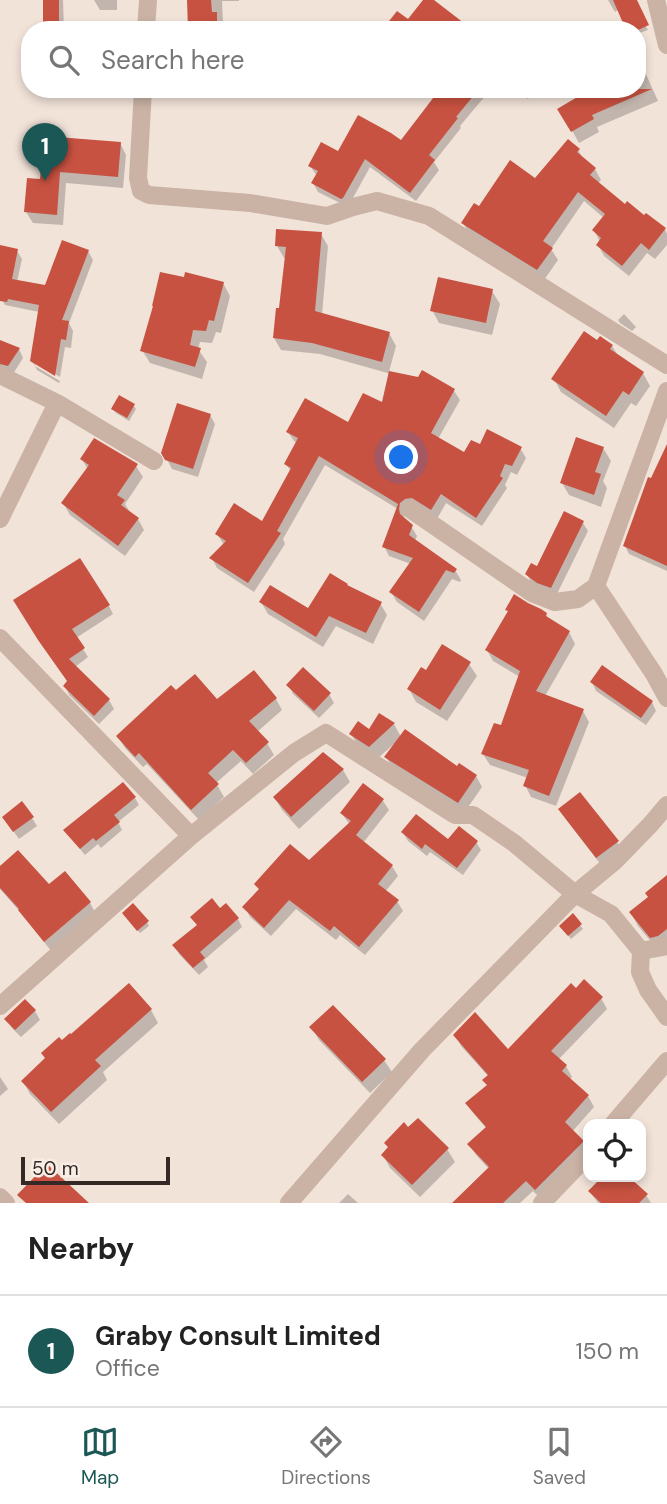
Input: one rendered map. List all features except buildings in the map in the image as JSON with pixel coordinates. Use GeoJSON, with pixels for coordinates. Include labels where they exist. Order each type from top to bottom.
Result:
{"type":"FeatureCollection","features":[{"type":"Feature","properties":{"kind":"street"},"geometry":{"type":"LineString","coordinates":[[147,21],[148,0]]}},
{"type":"Feature","properties":{"kind":"street"},"geometry":{"type":"LineString","coordinates":[[656,0],[667,45]]}},
{"type":"Feature","properties":{"kind":"street"},"geometry":{"type":"LineString","coordinates":[[142,98],[138,178],[141,191],[149,195],[250,203],[327,216],[377,201],[429,216],[667,365]]}},
{"type":"Feature","properties":{"kind":"street"},"geometry":{"type":"LineString","coordinates":[[0,375],[57,403],[154,461]]}},
{"type":"Feature","properties":{"kind":"street"},"geometry":{"type":"LineString","coordinates":[[410,509],[532,593],[555,602],[578,599],[596,586],[667,391]]}},
{"type":"Feature","properties":{"kind":"street"},"geometry":{"type":"LineString","coordinates":[[0,519],[57,403]]}},
{"type":"Feature","properties":{"kind":"street"},"geometry":{"type":"LineString","coordinates":[[596,586],[667,698]]}},
{"type":"Feature","properties":{"kind":"street"},"geometry":{"type":"LineString","coordinates":[[0,638],[191,836]]}},
{"type":"Feature","properties":{"kind":"street"},"geometry":{"type":"LineString","coordinates":[[0,1006],[191,836],[294,753],[326,733],[455,815],[473,816],[514,843],[575,894],[611,914],[641,951],[640,972],[648,990],[667,1017]]}},
{"type":"Feature","properties":{"kind":"street"},"geometry":{"type":"LineString","coordinates":[[289,1203],[422,1049],[575,894],[615,861],[667,805]]}},
{"type":"Feature","properties":{"kind":"street"},"geometry":{"type":"LineString","coordinates":[[641,951],[667,946]]}},
{"type":"Feature","properties":{"kind":"street"},"geometry":{"type":"LineString","coordinates":[[617,1119],[667,1061]]}},
{"type":"Feature","properties":{"kind":"street"},"geometry":{"type":"LineString","coordinates":[[542,1203],[583,1160]]}},
{"type":"Feature","properties":{"kind":"street"},"geometry":{"type":"LineString","coordinates":[[0,1197],[6,1203]]}},
{"type":"Feature","properties":{"kind":"place","name":"Graby Consult Limited"},"geometry":{"type":"Point","coordinates":[45,181]}}]}
